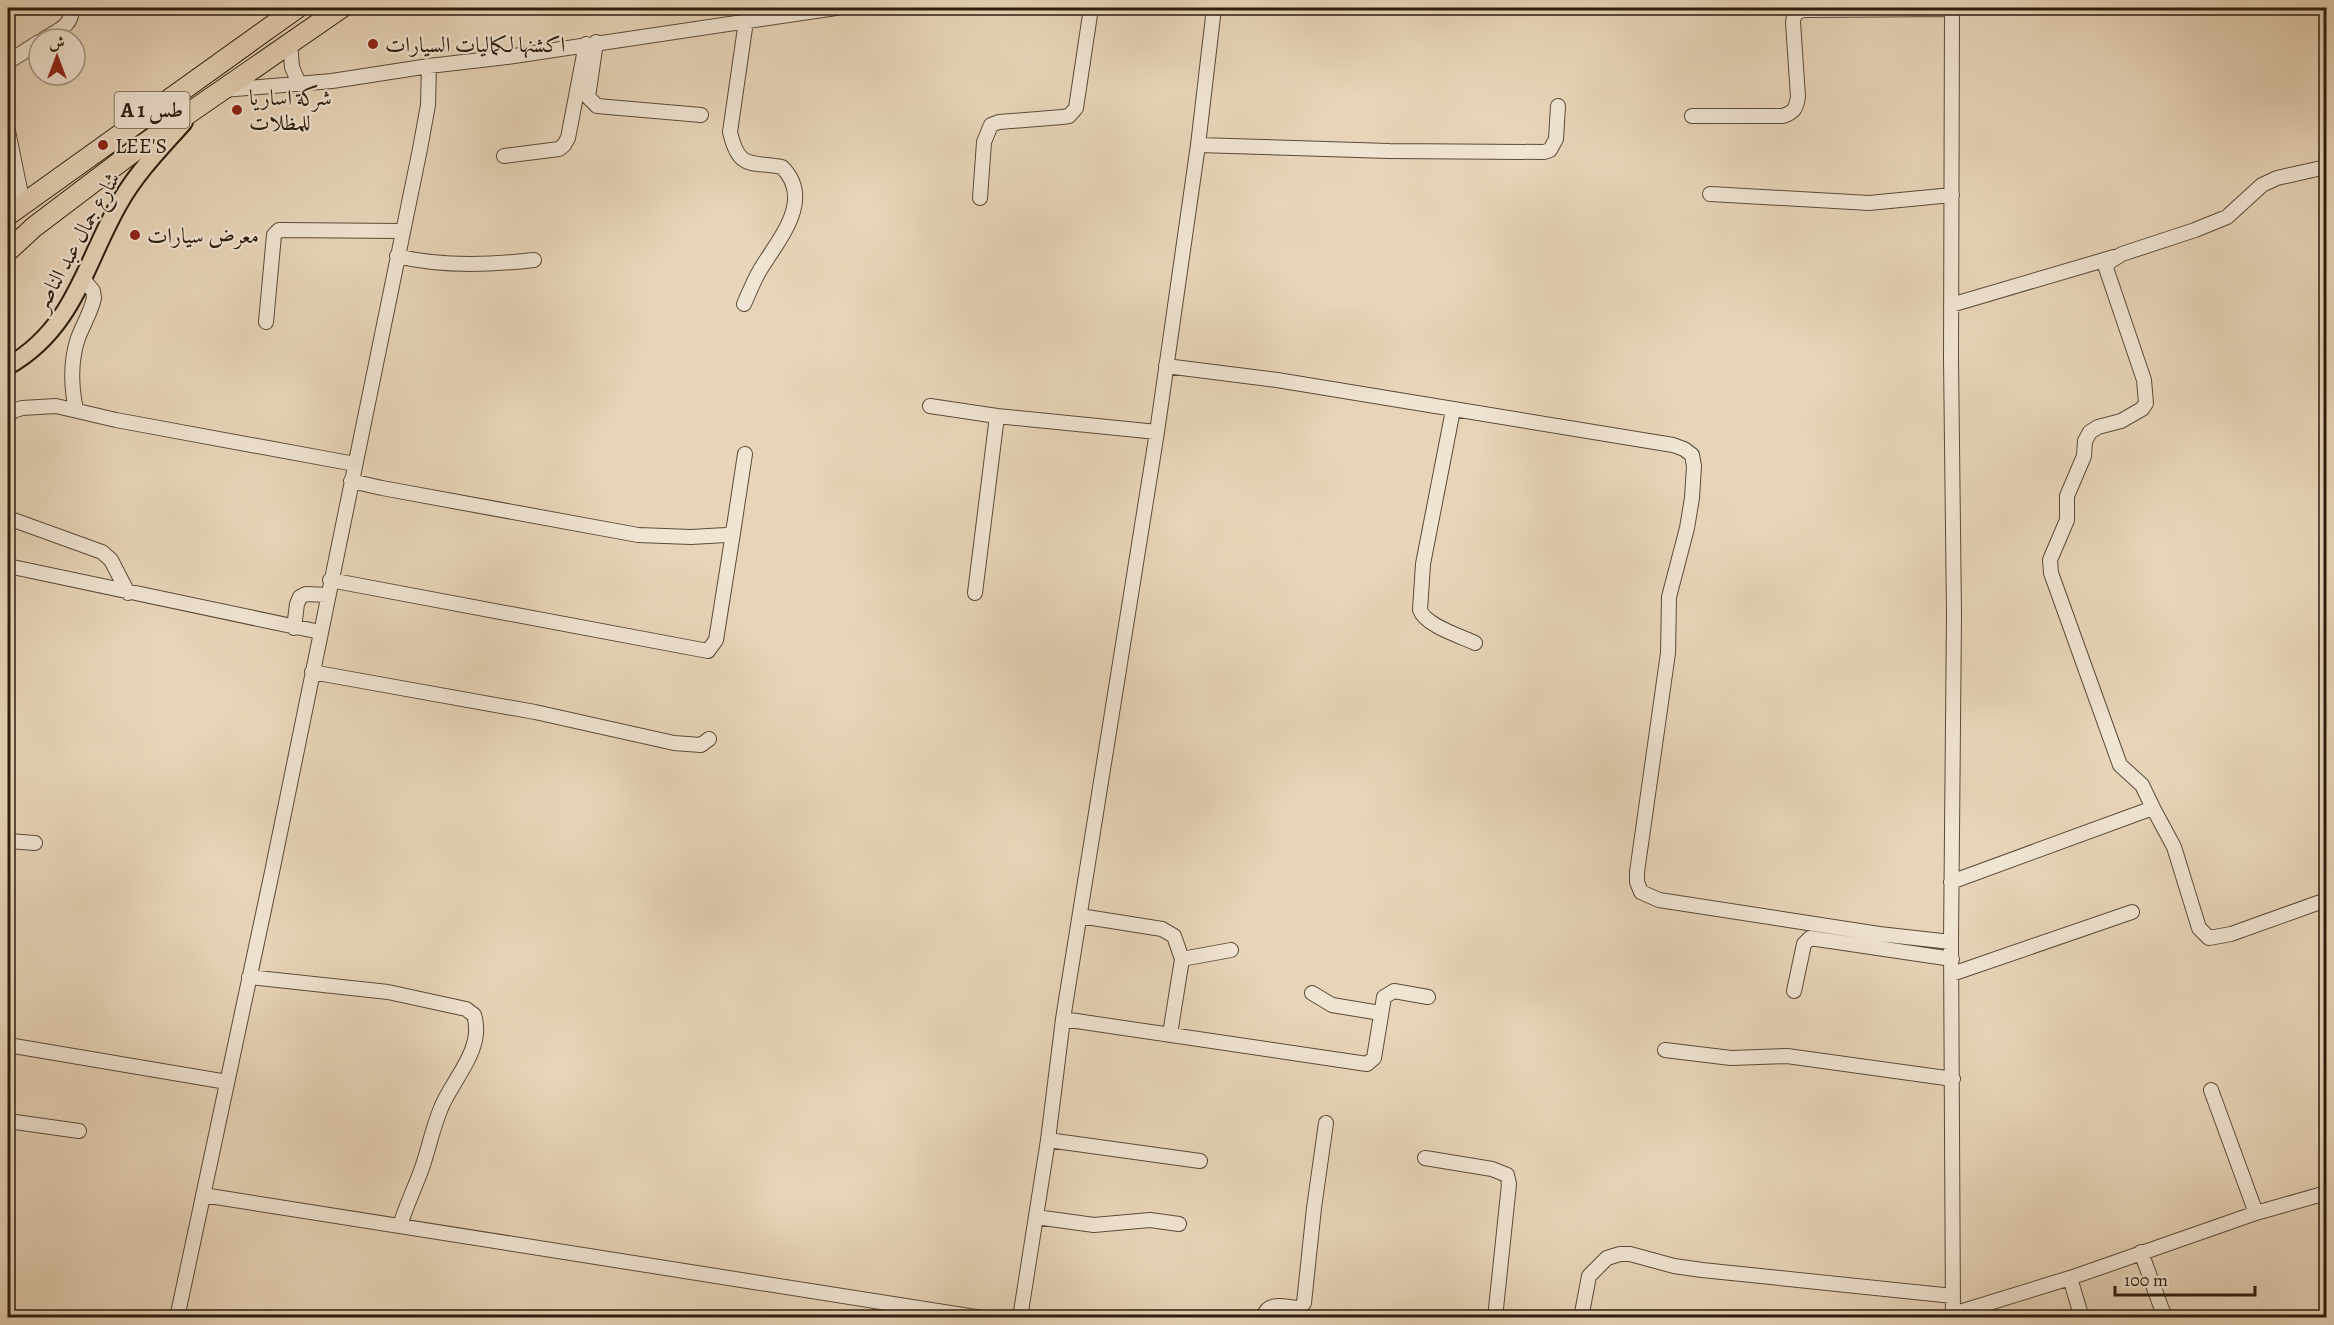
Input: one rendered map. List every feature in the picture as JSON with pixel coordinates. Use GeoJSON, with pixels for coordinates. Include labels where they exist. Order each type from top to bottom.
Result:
{"type":"FeatureCollection","features":[{"type":"Feature","properties":{"kind":"highway","name":"A 1 طس"},"geometry":{"type":"LineString","coordinates":[[15,209],[297,8]]}},
{"type":"Feature","properties":{"kind":"highway","name":"A 1 طس"},"geometry":{"type":"LineString","coordinates":[[8,251],[34,227],[201,103],[341,8]]}},
{"type":"Feature","properties":{"kind":"main road","name":"شارع جمال عبد الناصر"},"geometry":{"type":"LineString","coordinates":[[8,366],[51,331],[84,280],[128,189],[201,103]]}},
{"type":"Feature","properties":{"kind":"street"},"geometry":{"type":"LineString","coordinates":[[62,27],[71,18],[71,8]]}},
{"type":"Feature","properties":{"kind":"street"},"geometry":{"type":"LineString","coordinates":[[222,90],[299,84],[507,57],[836,8]]}},
{"type":"Feature","properties":{"kind":"street"},"geometry":{"type":"LineString","coordinates":[[980,198],[984,142],[992,125],[999,122],[1069,116],[1076,108],[1091,8]]}},
{"type":"Feature","properties":{"kind":"street"},"geometry":{"type":"LineString","coordinates":[[1020,1317],[1048,1140],[1063,1019],[1157,432],[1198,145],[1214,8]]}},
{"type":"Feature","properties":{"kind":"street"},"geometry":{"type":"LineString","coordinates":[[1692,116],[1782,116],[1796,109],[1798,97],[1793,21],[1794,15],[1798,12],[1804,10],[1952,8],[1953,1316],[2256,1213],[2326,1194]]}},
{"type":"Feature","properties":{"kind":"street"},"geometry":{"type":"LineString","coordinates":[[744,304],[760,271],[781,240],[793,216],[794,191],[791,177],[782,167],[752,165],[734,148],[730,132],[746,21]]}},
{"type":"Feature","properties":{"kind":"street"},"geometry":{"type":"LineString","coordinates":[[290,42],[292,67],[299,84]]}},
{"type":"Feature","properties":{"kind":"street"},"geometry":{"type":"LineString","coordinates":[[591,43],[588,94],[592,103],[597,106],[701,115]]}},
{"type":"Feature","properties":{"kind":"street"},"geometry":{"type":"LineString","coordinates":[[504,156],[559,149],[564,146],[568,138],[591,43]]}},
{"type":"Feature","properties":{"kind":"street"},"geometry":{"type":"LineString","coordinates":[[8,62],[27,50]]}},
{"type":"Feature","properties":{"kind":"street"},"geometry":{"type":"LineString","coordinates":[[177,1317],[428,105],[429,66]]}},
{"type":"Feature","properties":{"kind":"street"},"geometry":{"type":"LineString","coordinates":[[1198,145],[1389,151],[1544,152],[1550,150],[1556,139],[1558,106]]}},
{"type":"Feature","properties":{"kind":"street"},"geometry":{"type":"LineString","coordinates":[[8,131],[15,209]]}},
{"type":"Feature","properties":{"kind":"street"},"geometry":{"type":"LineString","coordinates":[[1951,305],[2195,230],[2227,217],[2262,185],[2277,178],[2326,167]]}},
{"type":"Feature","properties":{"kind":"street"},"geometry":{"type":"LineString","coordinates":[[1710,194],[1869,202],[1952,195]]}},
{"type":"Feature","properties":{"kind":"street"},"geometry":{"type":"LineString","coordinates":[[266,322],[274,235],[279,230],[402,231]]}},
{"type":"Feature","properties":{"kind":"street"},"geometry":{"type":"LineString","coordinates":[[2122,254],[2109,262],[2106,268],[2144,380],[2146,403],[2142,409],[2121,421],[2098,427],[2090,432],[2085,441],[2084,456],[2067,496],[2067,520],[2050,560],[2050,573],[2120,765],[2142,785],[2174,846],[2199,928],[2209,938],[2230,934],[2326,900]]}},
{"type":"Feature","properties":{"kind":"street"},"geometry":{"type":"LineString","coordinates":[[397,256],[418,261],[453,263],[534,260]]}},
{"type":"Feature","properties":{"kind":"street"},"geometry":{"type":"LineString","coordinates":[[76,410],[72,390],[72,368],[77,341],[94,298],[93,291],[84,280]]}},
{"type":"Feature","properties":{"kind":"street"},"geometry":{"type":"LineString","coordinates":[[1166,366],[1277,380],[1684,449],[1692,455],[1694,466],[1692,498],[1687,528],[1669,597],[1668,653],[1637,872],[1641,892],[1659,900],[1879,934],[1951,942]]}},
{"type":"Feature","properties":{"kind":"street"},"geometry":{"type":"LineString","coordinates":[[8,416],[13,411],[56,406],[116,420],[355,464]]}},
{"type":"Feature","properties":{"kind":"street"},"geometry":{"type":"LineString","coordinates":[[930,406],[997,416],[1157,432]]}},
{"type":"Feature","properties":{"kind":"street"},"geometry":{"type":"LineString","coordinates":[[1454,410],[1423,564],[1420,610],[1422,616],[1431,623],[1475,643]]}},
{"type":"Feature","properties":{"kind":"street"},"geometry":{"type":"LineString","coordinates":[[975,593],[997,416]]}},
{"type":"Feature","properties":{"kind":"street"},"geometry":{"type":"LineString","coordinates":[[330,580],[708,651],[716,640],[745,454]]}},
{"type":"Feature","properties":{"kind":"street"},"geometry":{"type":"LineString","coordinates":[[351,481],[638,535],[692,537],[726,535],[733,532]]}},
{"type":"Feature","properties":{"kind":"street"},"geometry":{"type":"LineString","coordinates":[[8,518],[102,552],[111,560],[128,593]]}},
{"type":"Feature","properties":{"kind":"street"},"geometry":{"type":"LineString","coordinates":[[8,566],[320,632]]}},
{"type":"Feature","properties":{"kind":"street"},"geometry":{"type":"LineString","coordinates":[[294,628],[300,597],[306,594],[327,595]]}},
{"type":"Feature","properties":{"kind":"street"},"geometry":{"type":"LineString","coordinates":[[312,672],[535,712],[674,742],[701,745],[709,739]]}},
{"type":"Feature","properties":{"kind":"street"},"geometry":{"type":"LineString","coordinates":[[1951,882],[2153,808]]}},
{"type":"Feature","properties":{"kind":"street"},"geometry":{"type":"LineString","coordinates":[[8,841],[35,843]]}},
{"type":"Feature","properties":{"kind":"street"},"geometry":{"type":"LineString","coordinates":[[1952,974],[2132,912]]}},
{"type":"Feature","properties":{"kind":"street"},"geometry":{"type":"LineString","coordinates":[[1080,916],[1162,929],[1174,936],[1182,959],[1170,1035]]}},
{"type":"Feature","properties":{"kind":"street"},"geometry":{"type":"LineString","coordinates":[[1794,991],[1804,944],[1810,938],[1952,959]]}},
{"type":"Feature","properties":{"kind":"street"},"geometry":{"type":"LineString","coordinates":[[1182,959],[1231,950]]}},
{"type":"Feature","properties":{"kind":"street"},"geometry":{"type":"LineString","coordinates":[[249,976],[388,992],[466,1009],[474,1015],[476,1030],[469,1055],[440,1110],[400,1226]]}},
{"type":"Feature","properties":{"kind":"street"},"geometry":{"type":"LineString","coordinates":[[1063,1019],[1367,1064],[1374,1058],[1382,1002],[1388,993],[1394,991],[1428,997]]}},
{"type":"Feature","properties":{"kind":"street"},"geometry":{"type":"LineString","coordinates":[[1312,993],[1332,1005],[1380,1013]]}},
{"type":"Feature","properties":{"kind":"street"},"geometry":{"type":"LineString","coordinates":[[8,1046],[227,1082]]}},
{"type":"Feature","properties":{"kind":"street"},"geometry":{"type":"LineString","coordinates":[[1665,1050],[1731,1058],[1787,1056],[1953,1079]]}},
{"type":"Feature","properties":{"kind":"street"},"geometry":{"type":"LineString","coordinates":[[2211,1090],[2256,1213]]}},
{"type":"Feature","properties":{"kind":"street"},"geometry":{"type":"LineString","coordinates":[[8,1121],[79,1131]]}},
{"type":"Feature","properties":{"kind":"street"},"geometry":{"type":"LineString","coordinates":[[1263,1317],[1269,1307],[1276,1305],[1300,1308],[1304,1303],[1326,1123]]}},
{"type":"Feature","properties":{"kind":"street"},"geometry":{"type":"LineString","coordinates":[[1048,1140],[1200,1161]]}},
{"type":"Feature","properties":{"kind":"street"},"geometry":{"type":"LineString","coordinates":[[1425,1158],[1492,1169],[1507,1174],[1509,1184],[1495,1317]]}},
{"type":"Feature","properties":{"kind":"street"},"geometry":{"type":"LineString","coordinates":[[203,1195],[982,1317]]}},
{"type":"Feature","properties":{"kind":"street"},"geometry":{"type":"LineString","coordinates":[[1036,1216],[1094,1225],[1150,1220],[1179,1224]]}},
{"type":"Feature","properties":{"kind":"street"},"geometry":{"type":"LineString","coordinates":[[2141,1252],[2165,1317]]}},
{"type":"Feature","properties":{"kind":"street"},"geometry":{"type":"LineString","coordinates":[[1581,1317],[1589,1276],[1607,1258],[1620,1254],[1630,1254],[1674,1266],[1702,1270],[1953,1296]]}},
{"type":"Feature","properties":{"kind":"street"},"geometry":{"type":"LineString","coordinates":[[2070,1278],[2082,1317]]}},
{"type":"Feature","properties":{"kind":"place","name":"اكشنها لكماليات السيارات"},"geometry":{"type":"Point","coordinates":[373,44]}},
{"type":"Feature","properties":{"kind":"place","name":"شركة اساريا للمظلات"},"geometry":{"type":"Point","coordinates":[237,110]}},
{"type":"Feature","properties":{"kind":"place","name":"LEE'S"},"geometry":{"type":"Point","coordinates":[103,145]}},
{"type":"Feature","properties":{"kind":"place","name":"معرض سيارات"},"geometry":{"type":"Point","coordinates":[135,235]}}]}
